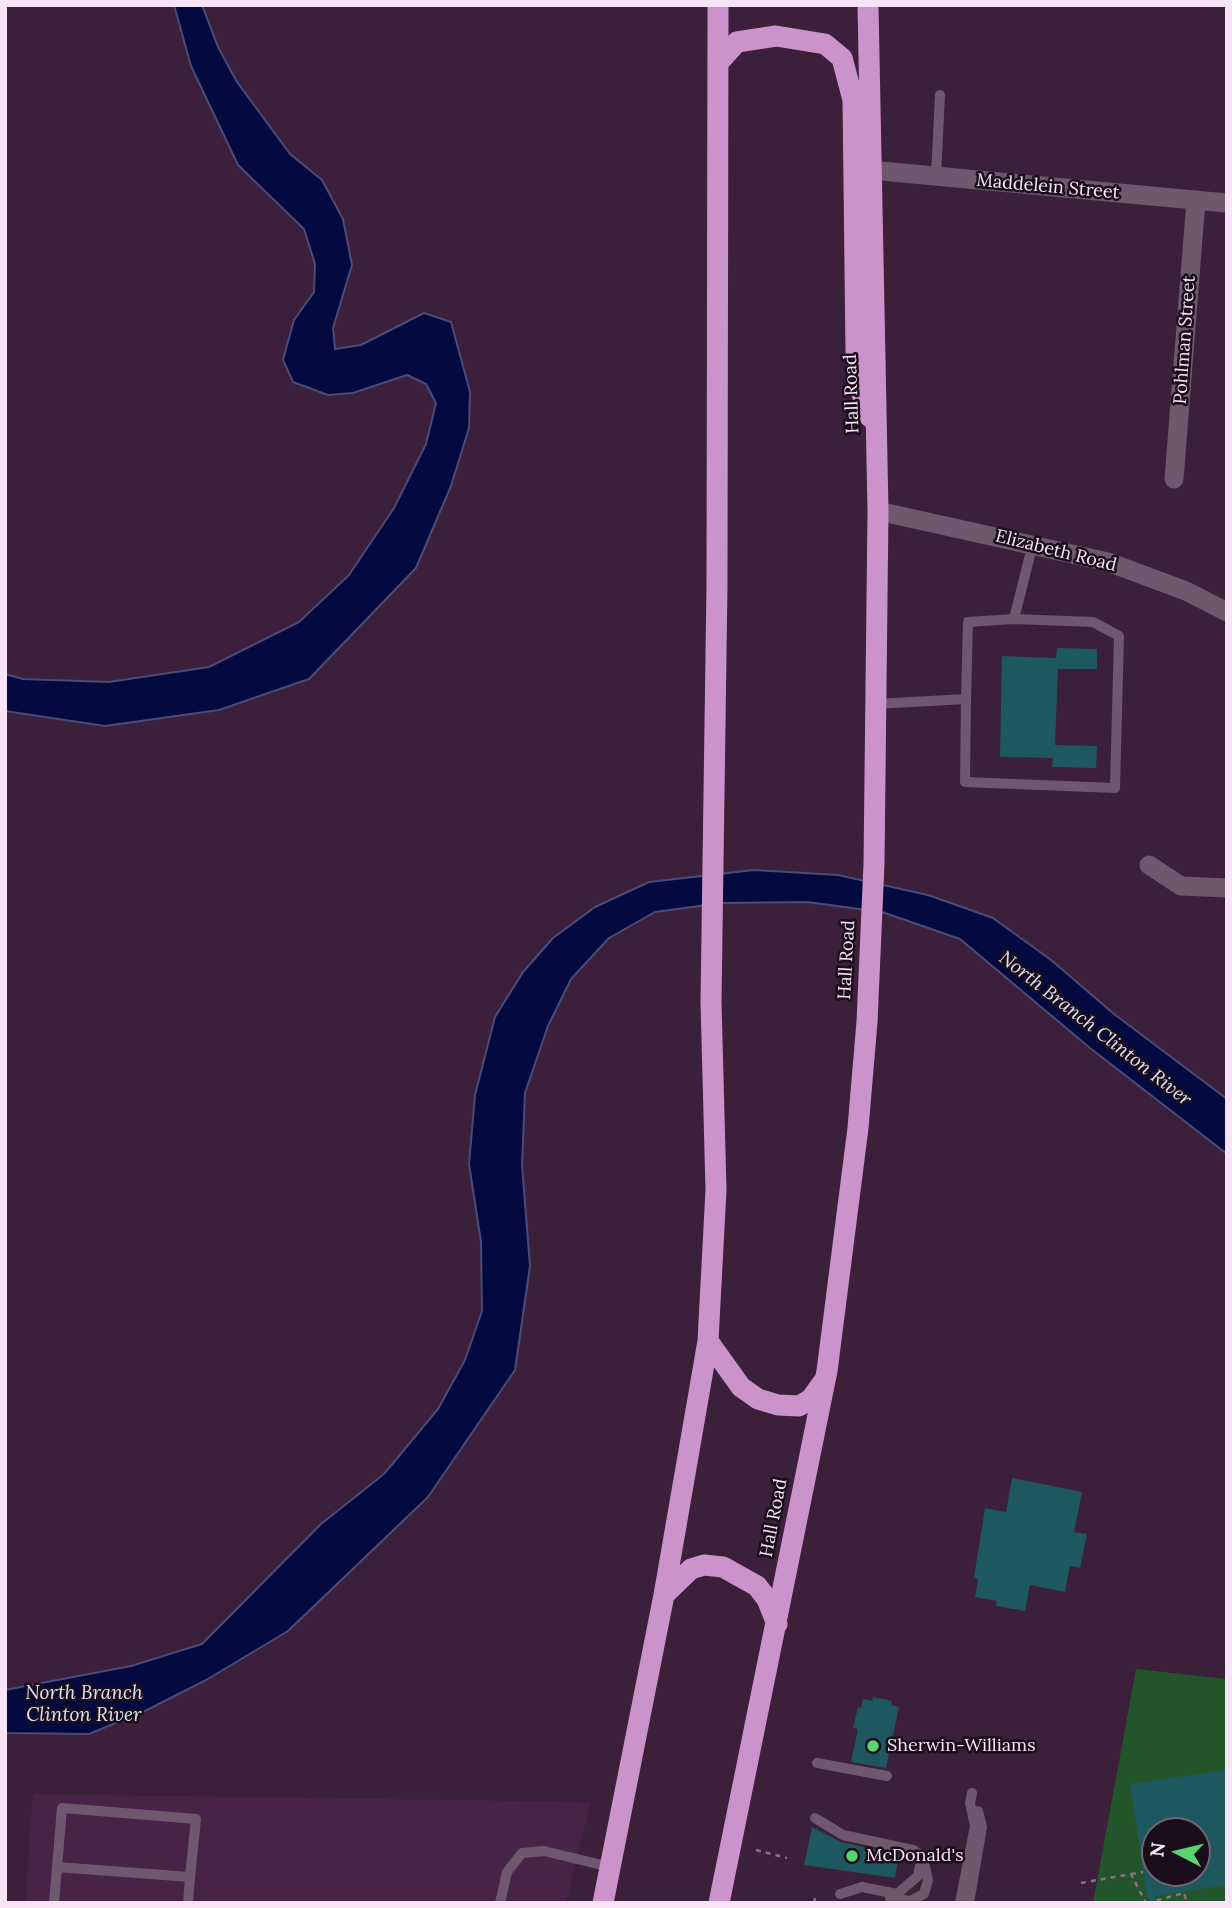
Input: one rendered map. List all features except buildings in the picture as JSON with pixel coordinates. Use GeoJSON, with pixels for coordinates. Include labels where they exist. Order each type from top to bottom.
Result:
{"type":"FeatureCollection","features":[{"type":"Feature","properties":{"kind":"highway"},"geometry":{"type":"LineString","coordinates":[[603,1903],[664,1595],[708,1341],[716,1190],[711,1002],[718,5]]}},
{"type":"Feature","properties":{"kind":"highway","name":"Hall Road"},"geometry":{"type":"LineString","coordinates":[[719,1903],[827,1371],[858,1128],[867,1022],[874,864],[878,511],[868,5]]}},
{"type":"Feature","properties":{"kind":"highway"},"geometry":{"type":"LineString","coordinates":[[718,63],[737,42],[776,36],[825,44],[842,58],[853,100],[856,352],[859,385],[876,435]]}},
{"type":"Feature","properties":{"kind":"highway"},"geometry":{"type":"LineString","coordinates":[[708,1341],[741,1387],[758,1399],[778,1405],[799,1406],[811,1399],[821,1388],[827,1371]]}},
{"type":"Feature","properties":{"kind":"highway"},"geometry":{"type":"LineString","coordinates":[[664,1595],[691,1569],[704,1565],[723,1567],[757,1586],[767,1599],[777,1624]]}},
{"type":"Feature","properties":{"kind":"street","name":"Maddelein Street"},"geometry":{"type":"LineString","coordinates":[[870,170],[1227,203]]}},
{"type":"Feature","properties":{"kind":"street","name":"Pohlman Street"},"geometry":{"type":"LineString","coordinates":[[1174,479],[1196,200]]}},
{"type":"Feature","properties":{"kind":"street","name":"Elizabeth Road"},"geometry":{"type":"LineString","coordinates":[[878,511],[1108,562],[1150,576],[1227,612]]}},
{"type":"Feature","properties":{"kind":"street"},"geometry":{"type":"LineString","coordinates":[[1149,865],[1181,886],[1227,888]]}},
{"type":"Feature","properties":{"kind":"lane"},"geometry":{"type":"LineString","coordinates":[[936,177],[940,95]]}},
{"type":"Feature","properties":{"kind":"lane"},"geometry":{"type":"LineString","coordinates":[[1014,619],[1032,547]]}},
{"type":"Feature","properties":{"kind":"lane"},"geometry":{"type":"LineString","coordinates":[[1014,619],[1093,622],[1119,636],[1115,788],[965,782],[966,699],[968,622],[1014,619]]}},
{"type":"Feature","properties":{"kind":"lane"},"geometry":{"type":"LineString","coordinates":[[875,704],[966,699]]}},
{"type":"Feature","properties":{"kind":"lane"},"geometry":{"type":"LineString","coordinates":[[817,1763],[887,1776]]}},
{"type":"Feature","properties":{"kind":"lane"},"geometry":{"type":"LineString","coordinates":[[960,1903],[975,1826],[970,1803],[974,1798],[982,1827],[969,1903]]}},
{"type":"Feature","properties":{"kind":"lane"},"geometry":{"type":"LineString","coordinates":[[54,1903],[62,1808],[196,1819],[188,1903]]}},
{"type":"Feature","properties":{"kind":"lane"},"geometry":{"type":"LineString","coordinates":[[815,1818],[843,1835],[913,1850],[922,1856],[927,1889],[916,1899],[857,1889]]}},
{"type":"Feature","properties":{"kind":"lane"},"geometry":{"type":"LineString","coordinates":[[500,1903],[507,1872],[522,1853],[544,1852],[610,1867]]}},
{"type":"Feature","properties":{"kind":"lane"},"geometry":{"type":"LineString","coordinates":[[840,1894],[857,1889],[897,1894],[918,1876],[922,1856]]}},
{"type":"Feature","properties":{"kind":"lane"},"geometry":{"type":"LineString","coordinates":[[57,1867],[190,1877]]}},
{"type":"Feature","properties":{"kind":"path"},"geometry":{"type":"LineString","coordinates":[[757,1850],[787,1858]]}},
{"type":"Feature","properties":{"kind":"path"},"geometry":{"type":"LineString","coordinates":[[1081,1883],[1141,1872]]}},
{"type":"Feature","properties":{"kind":"path"},"geometry":{"type":"LineString","coordinates":[[1131,1874],[1146,1903],[1184,1893],[1187,1903]]}},
{"type":"Feature","properties":{"kind":"path"},"geometry":{"type":"LineString","coordinates":[[814,1903],[816,1894]]}},
{"type":"Feature","properties":{"kind":"shaded area"},"geometry":{"type":"Polygon","coordinates":[[[33,1794],[591,1802],[566,1903],[25,1903],[33,1794]]]}},
{"type":"Feature","properties":{"kind":"green space"},"geometry":{"type":"Polygon","coordinates":[[[1136,1669],[1227,1679],[1227,1903],[1093,1903],[1136,1669]]]}},
{"type":"Feature","properties":{"kind":"water"},"geometry":{"type":"Polygon","coordinates":[[[174,5],[202,5],[218,47],[237,82],[290,154],[322,180],[343,219],[352,265],[333,328],[335,349],[361,345],[424,313],[451,322],[470,392],[469,428],[451,486],[416,568],[309,679],[219,710],[105,726],[5,711],[5,674],[23,679],[109,682],[209,667],[299,622],[349,575],[394,508],[426,444],[436,403],[426,384],[407,375],[353,393],[328,395],[293,382],[283,360],[294,320],[314,292],[315,264],[304,229],[238,165],[191,66],[174,5]]]}},
{"type":"Feature","properties":{"kind":"water","name":"North Branch Clinton River"},"geometry":{"type":"Polygon","coordinates":[[[754,870],[838,875],[928,895],[993,918],[1051,960],[1114,1014],[1227,1099],[1227,1154],[1090,1048],[960,939],[882,912],[807,902],[721,903],[655,912],[609,938],[571,979],[548,1026],[525,1093],[522,1165],[530,1266],[515,1370],[428,1497],[288,1631],[206,1680],[147,1710],[89,1734],[5,1733],[5,1690],[131,1666],[202,1644],[321,1524],[384,1474],[438,1409],[465,1360],[482,1311],[481,1242],[469,1164],[475,1095],[495,1017],[523,972],[553,938],[595,907],[649,882],[754,870]]]}},
{"type":"Feature","properties":{"kind":"place","name":"Sherwin-Williams"},"geometry":{"type":"Point","coordinates":[873,1746]}},
{"type":"Feature","properties":{"kind":"place","name":"McDonald's"},"geometry":{"type":"Point","coordinates":[852,1856]}}]}
